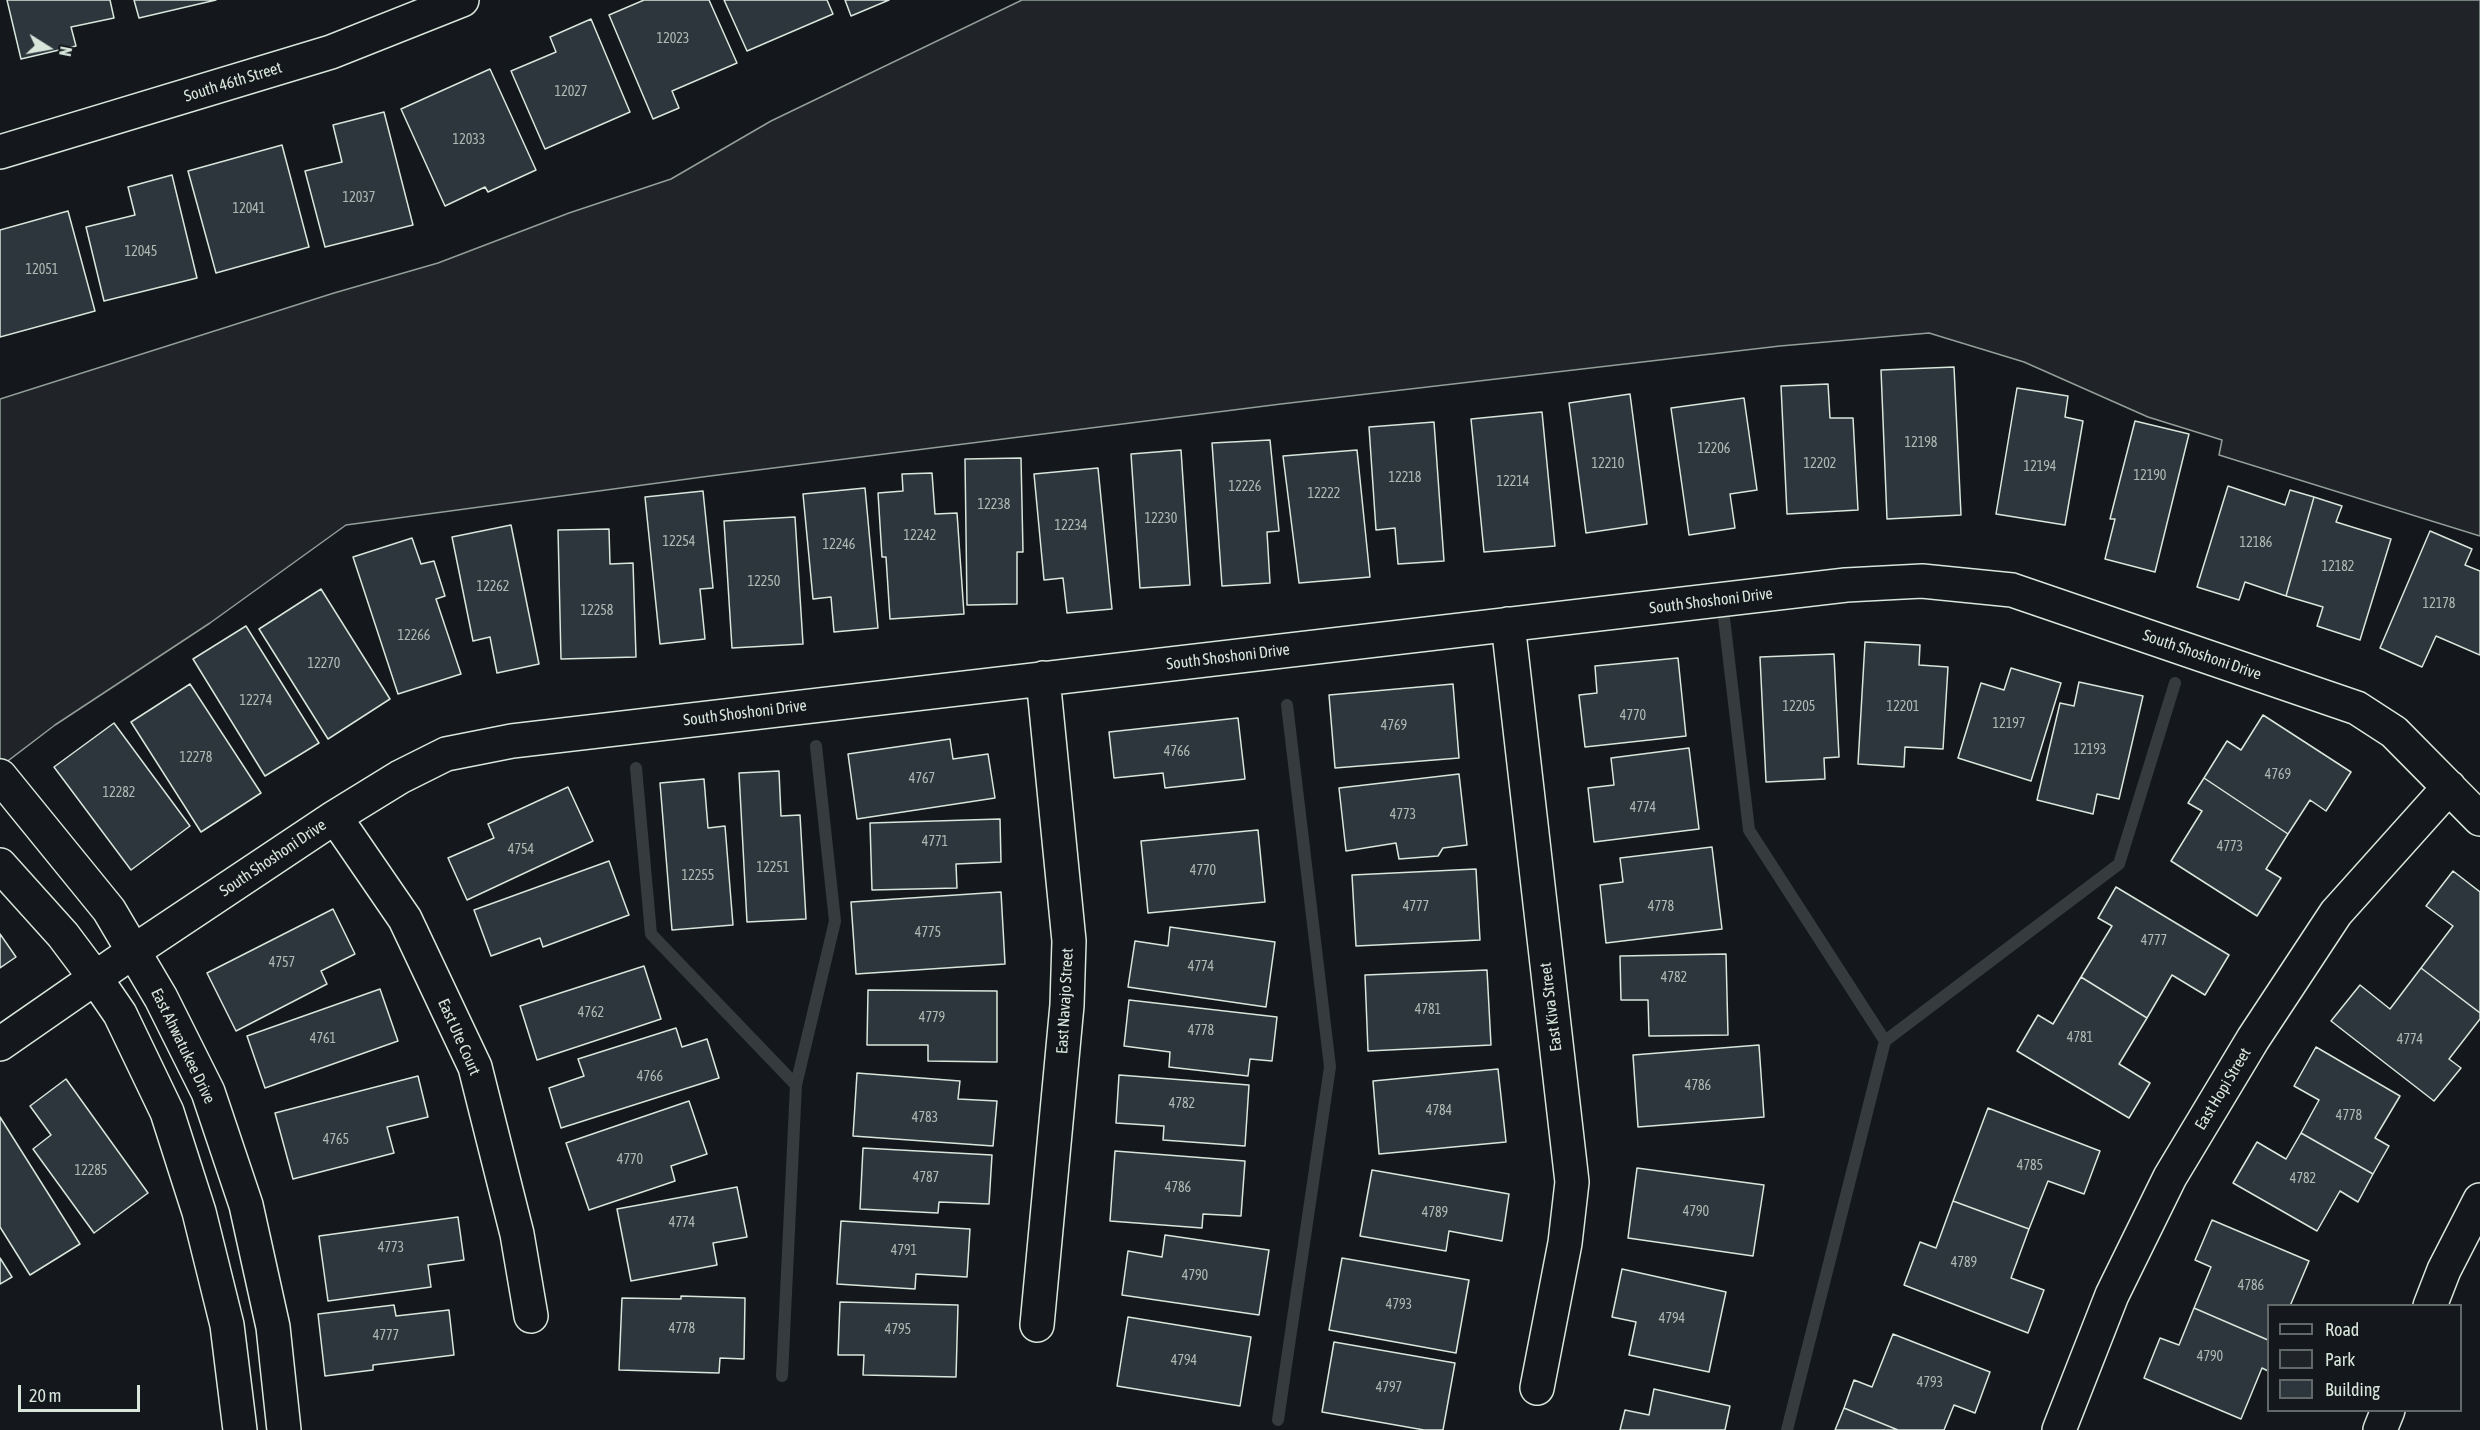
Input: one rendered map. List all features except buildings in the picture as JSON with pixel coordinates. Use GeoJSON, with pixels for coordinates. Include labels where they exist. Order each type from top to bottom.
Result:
{"type":"FeatureCollection","features":[{"type":"Feature","properties":{"kind":"street","name":"South 46th Street"},"geometry":{"type":"LineString","coordinates":[[0,152],[332,52],[462,0]]}},
{"type":"Feature","properties":{"kind":"street","name":"South Shoshoni Drive"},"geometry":{"type":"LineString","coordinates":[[0,1044],[134,951],[335,817],[400,777],[446,754],[512,741],[1846,585],[1922,581],[2012,590],[2357,708],[2394,732],[2480,819]]}},
{"type":"Feature","properties":{"kind":"street","name":"East Kiva Street"},"geometry":{"type":"LineString","coordinates":[[1508,624],[1572,1182],[1565,1243],[1537,1388]]}},
{"type":"Feature","properties":{"kind":"street","name":"East Navajo Street"},"geometry":{"type":"LineString","coordinates":[[1037,1325],[1067,1005],[1069,941],[1043,678]]}},
{"type":"Feature","properties":{"kind":"street","name":"East Ahwatukee Drive"},"geometry":{"type":"LineString","coordinates":[[0,776],[109,910],[134,951],[208,1092],[246,1205],[273,1326],[284,1430]]}},
{"type":"Feature","properties":{"kind":"street","name":"East Hopi Street"},"geometry":{"type":"LineString","coordinates":[[2059,1430],[2112,1295],[2170,1177],[2253,1039],[2336,913],[2449,787]]}},
{"type":"Feature","properties":{"kind":"street","name":"East Ute Court"},"geometry":{"type":"LineString","coordinates":[[335,817],[405,919],[475,1067],[517,1234],[531,1316]]}},
{"type":"Feature","properties":{"kind":"street"},"geometry":{"type":"LineString","coordinates":[[0,865],[63,935],[120,1014],[167,1112],[199,1212],[227,1324],[240,1430]]}},
{"type":"Feature","properties":{"kind":"street"},"geometry":{"type":"LineString","coordinates":[[2430,1304],[2444,1270],[2480,1200]]}},
{"type":"Feature","properties":{"kind":"street"},"geometry":{"type":"LineString","coordinates":[[2380,1430],[2387,1412]]}},
{"type":"Feature","properties":{"kind":"green space"},"geometry":{"type":"Polygon","coordinates":[[[1022,0],[2480,0],[2480,536],[2219,455],[2222,440],[2148,417],[2024,362],[1929,333],[1780,346],[1281,404],[710,476],[346,525],[210,623],[55,725],[0,767],[0,399],[334,293],[438,263],[569,213],[671,179],[771,121],[1022,0]]]}},
{"type":"Feature","properties":{"kind":"waterway"},"geometry":{"type":"LineString","coordinates":[[1722,601],[1749,830],[1885,1041],[1787,1430]]}},
{"type":"Feature","properties":{"kind":"waterway"},"geometry":{"type":"LineString","coordinates":[[1885,1041],[2119,864],[2175,683]]}},
{"type":"Feature","properties":{"kind":"waterway"},"geometry":{"type":"LineString","coordinates":[[1278,1420],[1330,1067],[1287,705]]}},
{"type":"Feature","properties":{"kind":"waterway"},"geometry":{"type":"LineString","coordinates":[[796,1085],[835,921],[816,746]]}},
{"type":"Feature","properties":{"kind":"waterway"},"geometry":{"type":"LineString","coordinates":[[636,768],[651,934],[796,1085],[782,1376]]}}]}
